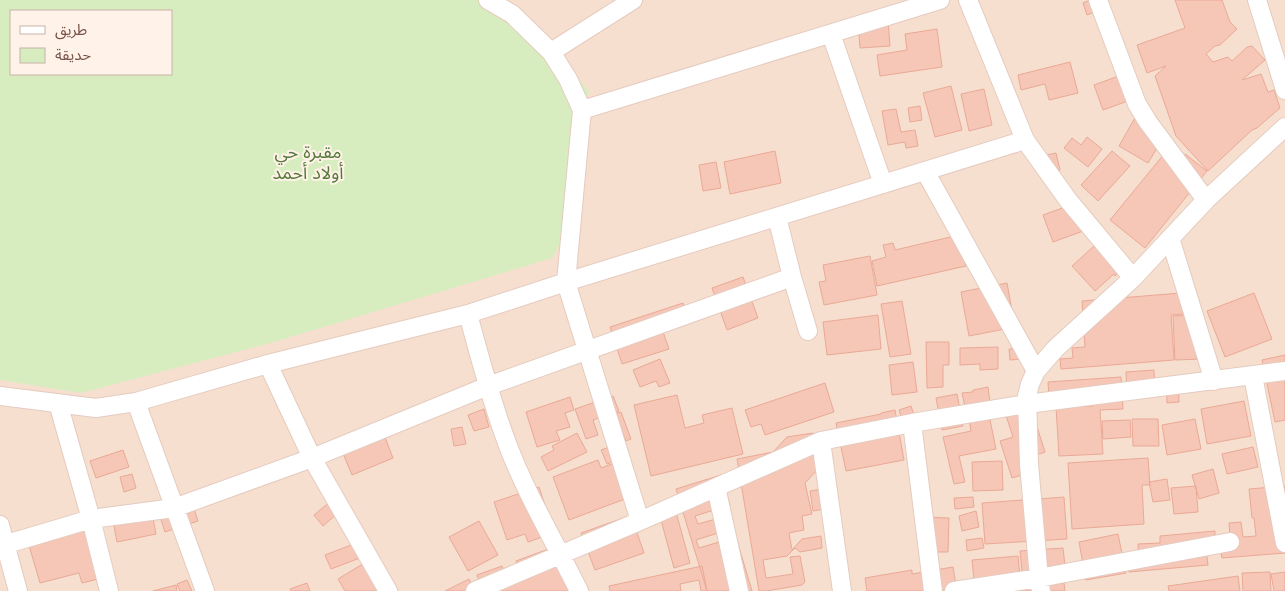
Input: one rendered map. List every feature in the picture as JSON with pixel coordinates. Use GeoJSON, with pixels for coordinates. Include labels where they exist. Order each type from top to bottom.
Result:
{"type":"FeatureCollection","features":[{"type":"Feature","properties":{"kind":"street"},"geometry":{"type":"LineString","coordinates":[[488,0],[512,14],[552,52],[568,79],[582,110],[566,282],[640,521]]}},
{"type":"Feature","properties":{"kind":"street"},"geometry":{"type":"LineString","coordinates":[[552,52],[634,0]]}},
{"type":"Feature","properties":{"kind":"street"},"geometry":{"type":"LineString","coordinates":[[968,0],[1025,140],[1068,200],[1133,278]]}},
{"type":"Feature","properties":{"kind":"street"},"geometry":{"type":"LineString","coordinates":[[1098,0],[1137,104],[1148,122],[1206,200]]}},
{"type":"Feature","properties":{"kind":"street"},"geometry":{"type":"LineString","coordinates":[[1257,0],[1285,90]]}},
{"type":"Feature","properties":{"kind":"street"},"geometry":{"type":"LineString","coordinates":[[582,110],[930,2]]}},
{"type":"Feature","properties":{"kind":"street"},"geometry":{"type":"LineString","coordinates":[[831,34],[883,184]]}},
{"type":"Feature","properties":{"kind":"street"},"geometry":{"type":"LineString","coordinates":[[1040,585],[1029,464],[1027,396],[1036,370],[1055,349],[1133,278],[1206,200],[1285,127]]}},
{"type":"Feature","properties":{"kind":"street"},"geometry":{"type":"LineString","coordinates":[[0,396],[96,408],[136,402],[268,364],[468,314],[1025,140]]}},
{"type":"Feature","properties":{"kind":"street"},"geometry":{"type":"LineString","coordinates":[[925,171],[1036,370]]}},
{"type":"Feature","properties":{"kind":"street"},"geometry":{"type":"LineString","coordinates":[[776,217],[808,331]]}},
{"type":"Feature","properties":{"kind":"street"},"geometry":{"type":"LineString","coordinates":[[1170,238],[1214,381]]}},
{"type":"Feature","properties":{"kind":"street"},"geometry":{"type":"LineString","coordinates":[[3,545],[91,519],[174,508],[312,458],[488,386],[792,277]]}},
{"type":"Feature","properties":{"kind":"street"},"geometry":{"type":"LineString","coordinates":[[468,314],[488,386],[507,443],[526,489],[579,591]]}},
{"type":"Feature","properties":{"kind":"street"},"geometry":{"type":"LineString","coordinates":[[268,364],[312,458],[388,591]]}},
{"type":"Feature","properties":{"kind":"street"},"geometry":{"type":"LineString","coordinates":[[475,591],[640,521],[821,440],[1028,404],[1285,371]]}},
{"type":"Feature","properties":{"kind":"street"},"geometry":{"type":"LineString","coordinates":[[1252,376],[1285,543]]}},
{"type":"Feature","properties":{"kind":"street"},"geometry":{"type":"LineString","coordinates":[[136,402],[205,591]]}},
{"type":"Feature","properties":{"kind":"street"},"geometry":{"type":"LineString","coordinates":[[58,403],[109,591]]}},
{"type":"Feature","properties":{"kind":"street"},"geometry":{"type":"LineString","coordinates":[[912,423],[933,591]]}},
{"type":"Feature","properties":{"kind":"street"},"geometry":{"type":"LineString","coordinates":[[821,440],[842,591]]}},
{"type":"Feature","properties":{"kind":"street"},"geometry":{"type":"LineString","coordinates":[[716,486],[739,591]]}},
{"type":"Feature","properties":{"kind":"street"},"geometry":{"type":"LineString","coordinates":[[0,525],[3,545],[18,591]]}},
{"type":"Feature","properties":{"kind":"street"},"geometry":{"type":"LineString","coordinates":[[954,591],[1040,585],[1230,542]]}},
{"type":"Feature","properties":{"kind":"shaded area"},"geometry":{"type":"Polygon","coordinates":[[[0,0],[1285,0],[1285,591],[0,591],[0,0]]]}},
{"type":"Feature","properties":{"kind":"green space","name":"مقبرة حي أولاد أحمد"},"geometry":{"type":"Polygon","coordinates":[[[0,0],[496,0],[525,16],[589,91],[569,227],[552,258],[274,342],[81,393],[0,380],[0,0]]]}},
{"type":"Feature","properties":{"kind":"building"},"geometry":{"type":"Polygon","coordinates":[[[1090,0],[1102,9],[1087,15],[1083,3],[1090,0]]]}},
{"type":"Feature","properties":{"kind":"building"},"geometry":{"type":"Polygon","coordinates":[[[1175,0],[1222,0],[1230,22],[1237,29],[1220,45],[1215,46],[1206,54],[1213,62],[1228,57],[1232,61],[1247,47],[1252,46],[1265,60],[1242,80],[1261,74],[1268,92],[1274,90],[1280,108],[1257,128],[1252,130],[1208,171],[1176,136],[1155,76],[1166,66],[1147,73],[1137,45],[1185,28],[1175,0]]]}},
{"type":"Feature","properties":{"kind":"building"},"geometry":{"type":"Polygon","coordinates":[[[888,20],[890,46],[860,48],[858,22],[888,20]]]}},
{"type":"Feature","properties":{"kind":"building"},"geometry":{"type":"Polygon","coordinates":[[[937,29],[942,67],[880,76],[877,55],[907,50],[905,34],[937,29]]]}},
{"type":"Feature","properties":{"kind":"building"},"geometry":{"type":"Polygon","coordinates":[[[1070,62],[1078,93],[1049,100],[1045,84],[1021,90],[1018,75],[1070,62]]]}},
{"type":"Feature","properties":{"kind":"building"},"geometry":{"type":"Polygon","coordinates":[[[1127,73],[1136,98],[1103,110],[1094,85],[1127,73]]]}},
{"type":"Feature","properties":{"kind":"building"},"geometry":{"type":"Polygon","coordinates":[[[951,86],[962,130],[935,137],[923,93],[951,86]]]}},
{"type":"Feature","properties":{"kind":"building"},"geometry":{"type":"Polygon","coordinates":[[[984,89],[992,125],[969,131],[961,94],[984,89]]]}},
{"type":"Feature","properties":{"kind":"building"},"geometry":{"type":"Polygon","coordinates":[[[920,106],[922,120],[910,122],[908,108],[920,106]]]}},
{"type":"Feature","properties":{"kind":"building"},"geometry":{"type":"Polygon","coordinates":[[[896,109],[901,132],[915,130],[918,146],[906,148],[905,142],[888,145],[882,111],[896,109]]]}},
{"type":"Feature","properties":{"kind":"building"},"geometry":{"type":"Polygon","coordinates":[[[1136,116],[1166,133],[1148,163],[1119,146],[1136,116]]]}},
{"type":"Feature","properties":{"kind":"building"},"geometry":{"type":"Polygon","coordinates":[[[1087,137],[1102,149],[1088,167],[1064,148],[1072,138],[1081,145],[1087,137]]]}},
{"type":"Feature","properties":{"kind":"building"},"geometry":{"type":"Polygon","coordinates":[[[1169,148],[1182,158],[1185,154],[1207,171],[1145,248],[1110,220],[1169,148]]]}},
{"type":"Feature","properties":{"kind":"building"},"geometry":{"type":"Polygon","coordinates":[[[775,151],[781,183],[730,194],[724,162],[775,151]]]}},
{"type":"Feature","properties":{"kind":"building"},"geometry":{"type":"Polygon","coordinates":[[[1112,151],[1130,166],[1098,201],[1081,185],[1112,151]]]}},
{"type":"Feature","properties":{"kind":"building"},"geometry":{"type":"Polygon","coordinates":[[[1056,153],[1060,170],[1042,174],[1038,157],[1056,153]]]}},
{"type":"Feature","properties":{"kind":"building"},"geometry":{"type":"Polygon","coordinates":[[[716,162],[721,188],[703,191],[699,165],[716,162]]]}},
{"type":"Feature","properties":{"kind":"building"},"geometry":{"type":"Polygon","coordinates":[[[1076,203],[1086,230],[1053,242],[1043,215],[1076,203]]]}},
{"type":"Feature","properties":{"kind":"building"},"geometry":{"type":"Polygon","coordinates":[[[959,235],[966,266],[877,286],[872,261],[886,257],[883,245],[893,243],[895,250],[959,235]]]}},
{"type":"Feature","properties":{"kind":"building"},"geometry":{"type":"Polygon","coordinates":[[[1105,236],[1129,263],[1095,291],[1072,266],[1105,236]]]}},
{"type":"Feature","properties":{"kind":"building"},"geometry":{"type":"Polygon","coordinates":[[[870,256],[877,295],[824,305],[819,282],[826,281],[823,265],[870,256]]]}},
{"type":"Feature","properties":{"kind":"building"},"geometry":{"type":"Polygon","coordinates":[[[743,277],[758,318],[727,330],[712,288],[743,277]]]}},
{"type":"Feature","properties":{"kind":"building"},"geometry":{"type":"Polygon","coordinates":[[[1007,283],[1015,327],[969,336],[961,292],[1007,283]]]}},
{"type":"Feature","properties":{"kind":"building"},"geometry":{"type":"Polygon","coordinates":[[[1181,293],[1183,314],[1171,315],[1174,360],[1061,369],[1060,359],[1073,358],[1072,348],[1085,347],[1082,301],[1181,293]]]}},
{"type":"Feature","properties":{"kind":"building"},"geometry":{"type":"Polygon","coordinates":[[[1254,293],[1272,339],[1225,357],[1207,311],[1254,293]]]}},
{"type":"Feature","properties":{"kind":"building"},"geometry":{"type":"Polygon","coordinates":[[[902,301],[911,354],[890,357],[881,304],[902,301]]]}},
{"type":"Feature","properties":{"kind":"building"},"geometry":{"type":"Polygon","coordinates":[[[683,303],[688,317],[661,326],[669,349],[622,364],[610,327],[683,303]]]}},
{"type":"Feature","properties":{"kind":"building"},"geometry":{"type":"Polygon","coordinates":[[[878,315],[881,349],[827,355],[823,322],[878,315]]]}},
{"type":"Feature","properties":{"kind":"building"},"geometry":{"type":"Polygon","coordinates":[[[1200,315],[1202,359],[1175,360],[1173,316],[1200,315]]]}},
{"type":"Feature","properties":{"kind":"building"},"geometry":{"type":"Polygon","coordinates":[[[926,342],[949,342],[949,365],[943,365],[943,387],[927,388],[926,342]]]}},
{"type":"Feature","properties":{"kind":"building"},"geometry":{"type":"Polygon","coordinates":[[[998,347],[998,369],[980,370],[980,364],[960,365],[960,348],[998,347]]]}},
{"type":"Feature","properties":{"kind":"building"},"geometry":{"type":"Polygon","coordinates":[[[1022,348],[1023,359],[1010,360],[1009,349],[1022,348]]]}},
{"type":"Feature","properties":{"kind":"building"},"geometry":{"type":"Polygon","coordinates":[[[1285,355],[1285,420],[1275,422],[1262,360],[1285,355]]]}},
{"type":"Feature","properties":{"kind":"building"},"geometry":{"type":"Polygon","coordinates":[[[660,359],[670,383],[659,387],[656,381],[640,387],[633,370],[660,359]]]}},
{"type":"Feature","properties":{"kind":"building"},"geometry":{"type":"Polygon","coordinates":[[[913,362],[917,392],[892,395],[889,365],[913,362]]]}},
{"type":"Feature","properties":{"kind":"building"},"geometry":{"type":"Polygon","coordinates":[[[1154,370],[1155,393],[1127,395],[1126,372],[1154,370]]]}},
{"type":"Feature","properties":{"kind":"building"},"geometry":{"type":"Polygon","coordinates":[[[1178,376],[1179,402],[1167,403],[1166,377],[1178,376]]]}},
{"type":"Feature","properties":{"kind":"building"},"geometry":{"type":"Polygon","coordinates":[[[1121,377],[1123,409],[1100,410],[1103,454],[1059,456],[1056,407],[1093,406],[1092,395],[1049,397],[1048,382],[1121,377]]]}},
{"type":"Feature","properties":{"kind":"building"},"geometry":{"type":"Polygon","coordinates":[[[825,383],[834,412],[765,435],[761,424],[751,427],[745,410],[825,383]]]}},
{"type":"Feature","properties":{"kind":"building"},"geometry":{"type":"Polygon","coordinates":[[[988,387],[990,403],[965,407],[962,393],[988,387]]]}},
{"type":"Feature","properties":{"kind":"building"},"geometry":{"type":"Polygon","coordinates":[[[957,394],[963,426],[942,430],[936,398],[957,394]]]}},
{"type":"Feature","properties":{"kind":"building"},"geometry":{"type":"Polygon","coordinates":[[[677,395],[685,428],[704,423],[702,415],[732,408],[743,454],[651,476],[634,405],[677,395]]]}},
{"type":"Feature","properties":{"kind":"building"},"geometry":{"type":"Polygon","coordinates":[[[1027,395],[1045,452],[1034,456],[1039,470],[1012,478],[1000,441],[1013,437],[1002,403],[1027,395]]]}},
{"type":"Feature","properties":{"kind":"building"},"geometry":{"type":"Polygon","coordinates":[[[613,396],[619,411],[593,420],[598,435],[586,439],[575,409],[613,396]]]}},
{"type":"Feature","properties":{"kind":"building"},"geometry":{"type":"Polygon","coordinates":[[[570,397],[574,410],[565,413],[570,427],[556,431],[560,440],[537,447],[526,412],[570,397]]]}},
{"type":"Feature","properties":{"kind":"building"},"geometry":{"type":"Polygon","coordinates":[[[1244,401],[1251,436],[1207,444],[1201,409],[1244,401]]]}},
{"type":"Feature","properties":{"kind":"building"},"geometry":{"type":"Polygon","coordinates":[[[911,406],[916,421],[904,425],[899,410],[911,406]]]}},
{"type":"Feature","properties":{"kind":"building"},"geometry":{"type":"Polygon","coordinates":[[[484,409],[489,427],[474,431],[468,415],[484,409]]]}},
{"type":"Feature","properties":{"kind":"building"},"geometry":{"type":"Polygon","coordinates":[[[895,410],[904,460],[846,471],[836,423],[895,410]]]}},
{"type":"Feature","properties":{"kind":"building"},"geometry":{"type":"Polygon","coordinates":[[[621,412],[631,439],[626,441],[615,414],[621,412]]]}},
{"type":"Feature","properties":{"kind":"building"},"geometry":{"type":"Polygon","coordinates":[[[989,415],[996,449],[959,456],[965,482],[954,484],[943,437],[971,431],[969,419],[989,415]]]}},
{"type":"Feature","properties":{"kind":"building"},"geometry":{"type":"Polygon","coordinates":[[[1132,419],[1158,419],[1159,446],[1133,446],[1132,419]]]}},
{"type":"Feature","properties":{"kind":"building"},"geometry":{"type":"Polygon","coordinates":[[[1195,419],[1201,449],[1167,455],[1162,425],[1195,419]]]}},
{"type":"Feature","properties":{"kind":"building"},"geometry":{"type":"Polygon","coordinates":[[[1130,420],[1131,437],[1103,439],[1102,421],[1130,420]]]}},
{"type":"Feature","properties":{"kind":"building"},"geometry":{"type":"Polygon","coordinates":[[[379,422],[393,458],[352,475],[337,439],[379,422]]]}},
{"type":"Feature","properties":{"kind":"building"},"geometry":{"type":"Polygon","coordinates":[[[462,427],[466,444],[454,446],[451,429],[462,427]]]}},
{"type":"Feature","properties":{"kind":"building"},"geometry":{"type":"Polygon","coordinates":[[[577,433],[587,452],[548,471],[541,457],[554,450],[552,446],[577,433]]]}},
{"type":"Feature","properties":{"kind":"building"},"geometry":{"type":"Polygon","coordinates":[[[813,433],[819,468],[805,483],[812,514],[802,516],[804,530],[789,533],[792,550],[802,539],[821,536],[822,548],[800,552],[795,548],[787,556],[763,560],[766,578],[793,574],[790,557],[800,556],[805,582],[802,585],[759,591],[737,459],[773,452],[787,437],[813,433]]]}},
{"type":"Feature","properties":{"kind":"building"},"geometry":{"type":"Polygon","coordinates":[[[623,442],[628,456],[607,464],[601,450],[623,442]]]}},
{"type":"Feature","properties":{"kind":"building"},"geometry":{"type":"Polygon","coordinates":[[[1253,447],[1258,467],[1227,474],[1222,454],[1253,447]]]}},
{"type":"Feature","properties":{"kind":"building"},"geometry":{"type":"Polygon","coordinates":[[[123,450],[129,467],[96,478],[90,461],[123,450]]]}},
{"type":"Feature","properties":{"kind":"building"},"geometry":{"type":"Polygon","coordinates":[[[628,458],[641,493],[569,520],[553,477],[598,460],[601,468],[628,458]]]}},
{"type":"Feature","properties":{"kind":"building"},"geometry":{"type":"Polygon","coordinates":[[[1148,458],[1150,485],[1142,485],[1144,524],[1072,529],[1068,463],[1148,458]]]}},
{"type":"Feature","properties":{"kind":"building"},"geometry":{"type":"Polygon","coordinates":[[[1002,461],[1003,490],[973,491],[972,462],[1002,461]]]}},
{"type":"Feature","properties":{"kind":"building"},"geometry":{"type":"Polygon","coordinates":[[[1213,469],[1219,493],[1199,499],[1192,475],[1213,469]]]}},
{"type":"Feature","properties":{"kind":"building"},"geometry":{"type":"Polygon","coordinates":[[[132,474],[136,488],[124,492],[120,477],[132,474]]]}},
{"type":"Feature","properties":{"kind":"building"},"geometry":{"type":"Polygon","coordinates":[[[721,475],[730,505],[695,516],[698,524],[730,515],[734,528],[696,540],[699,548],[736,537],[752,591],[707,591],[676,489],[721,475]]]}},
{"type":"Feature","properties":{"kind":"building"},"geometry":{"type":"Polygon","coordinates":[[[1167,479],[1170,500],[1153,502],[1149,482],[1167,479]]]}},
{"type":"Feature","properties":{"kind":"building"},"geometry":{"type":"Polygon","coordinates":[[[1196,486],[1198,512],[1174,514],[1171,488],[1196,486]]]}},
{"type":"Feature","properties":{"kind":"building"},"geometry":{"type":"Polygon","coordinates":[[[1285,486],[1285,553],[1222,558],[1220,546],[1206,548],[1208,565],[1129,572],[1128,562],[1139,560],[1138,544],[1160,543],[1160,536],[1215,531],[1215,539],[1230,537],[1229,523],[1241,522],[1243,537],[1256,536],[1249,489],[1285,486]]]}},
{"type":"Feature","properties":{"kind":"building"},"geometry":{"type":"Polygon","coordinates":[[[539,487],[554,533],[528,542],[525,534],[507,540],[494,502],[539,487]]]}},
{"type":"Feature","properties":{"kind":"building"},"geometry":{"type":"Polygon","coordinates":[[[834,487],[837,507],[813,511],[810,491],[834,487]]]}},
{"type":"Feature","properties":{"kind":"building"},"geometry":{"type":"Polygon","coordinates":[[[189,494],[198,521],[165,532],[156,505],[189,494]]]}},
{"type":"Feature","properties":{"kind":"building"},"geometry":{"type":"Polygon","coordinates":[[[336,497],[345,507],[323,526],[314,515],[336,497]]]}},
{"type":"Feature","properties":{"kind":"building"},"geometry":{"type":"Polygon","coordinates":[[[973,497],[974,507],[955,509],[954,498],[973,497]]]}},
{"type":"Feature","properties":{"kind":"building"},"geometry":{"type":"Polygon","coordinates":[[[1064,497],[1067,539],[985,544],[982,503],[1064,497]]]}},
{"type":"Feature","properties":{"kind":"building"},"geometry":{"type":"Polygon","coordinates":[[[150,502],[156,534],[117,542],[111,510],[150,502]]]}},
{"type":"Feature","properties":{"kind":"building"},"geometry":{"type":"Polygon","coordinates":[[[674,505],[690,563],[674,568],[658,509],[674,505]]]}},
{"type":"Feature","properties":{"kind":"building"},"geometry":{"type":"Polygon","coordinates":[[[646,510],[635,527],[644,553],[595,570],[581,533],[646,510]]]}},
{"type":"Feature","properties":{"kind":"building"},"geometry":{"type":"Polygon","coordinates":[[[976,511],[979,527],[962,531],[959,516],[976,511]]]}},
{"type":"Feature","properties":{"kind":"building"},"geometry":{"type":"Polygon","coordinates":[[[924,517],[949,518],[948,552],[923,552],[924,517]]]}},
{"type":"Feature","properties":{"kind":"building"},"geometry":{"type":"Polygon","coordinates":[[[479,521],[498,555],[468,571],[449,537],[479,521]]]}},
{"type":"Feature","properties":{"kind":"building"},"geometry":{"type":"Polygon","coordinates":[[[96,524],[110,576],[82,583],[79,573],[40,583],[28,542],[96,524]]]}},
{"type":"Feature","properties":{"kind":"building"},"geometry":{"type":"Polygon","coordinates":[[[1118,534],[1126,573],[1086,580],[1079,542],[1118,534]]]}},
{"type":"Feature","properties":{"kind":"building"},"geometry":{"type":"Polygon","coordinates":[[[982,538],[984,548],[967,551],[966,540],[982,538]]]}},
{"type":"Feature","properties":{"kind":"building"},"geometry":{"type":"Polygon","coordinates":[[[359,542],[365,556],[331,569],[325,555],[359,542]]]}},
{"type":"Feature","properties":{"kind":"building"},"geometry":{"type":"Polygon","coordinates":[[[562,544],[574,576],[581,574],[587,591],[483,591],[477,575],[502,566],[507,580],[521,576],[516,561],[562,544]]]}},
{"type":"Feature","properties":{"kind":"building"},"geometry":{"type":"Polygon","coordinates":[[[1063,548],[1066,575],[1036,569],[1029,570],[1030,582],[1023,582],[1020,551],[1063,548]]]}},
{"type":"Feature","properties":{"kind":"building"},"geometry":{"type":"Polygon","coordinates":[[[1018,556],[1021,588],[975,591],[972,560],[1018,556]]]}},
{"type":"Feature","properties":{"kind":"building"},"geometry":{"type":"Polygon","coordinates":[[[371,559],[387,591],[345,591],[338,579],[371,559]]]}},
{"type":"Feature","properties":{"kind":"building"},"geometry":{"type":"Polygon","coordinates":[[[702,566],[707,591],[701,591],[699,580],[680,584],[681,591],[610,591],[609,586],[702,566]]]}},
{"type":"Feature","properties":{"kind":"building"},"geometry":{"type":"Polygon","coordinates":[[[953,567],[957,591],[867,591],[865,578],[912,570],[912,574],[953,567]]]}},
{"type":"Feature","properties":{"kind":"building"},"geometry":{"type":"Polygon","coordinates":[[[1270,572],[1271,591],[1243,591],[1242,573],[1270,572]]]}},
{"type":"Feature","properties":{"kind":"building"},"geometry":{"type":"Polygon","coordinates":[[[1285,572],[1285,591],[1274,591],[1271,574],[1285,572]]]}},
{"type":"Feature","properties":{"kind":"building"},"geometry":{"type":"Polygon","coordinates":[[[1238,576],[1240,591],[1169,591],[1168,586],[1238,576]]]}},
{"type":"Feature","properties":{"kind":"building"},"geometry":{"type":"Polygon","coordinates":[[[469,579],[475,591],[445,591],[469,579]]]}},
{"type":"Feature","properties":{"kind":"building"},"geometry":{"type":"Polygon","coordinates":[[[187,580],[192,591],[180,591],[177,584],[187,580]]]}},
{"type":"Feature","properties":{"kind":"building"},"geometry":{"type":"Polygon","coordinates":[[[307,583],[310,591],[291,591],[290,589],[307,583]]]}},
{"type":"Feature","properties":{"kind":"building"},"geometry":{"type":"Polygon","coordinates":[[[1064,583],[1065,591],[994,591],[1064,583]]]}},
{"type":"Feature","properties":{"kind":"building"},"geometry":{"type":"Polygon","coordinates":[[[176,585],[177,591],[153,591],[176,585]]]}}]}
